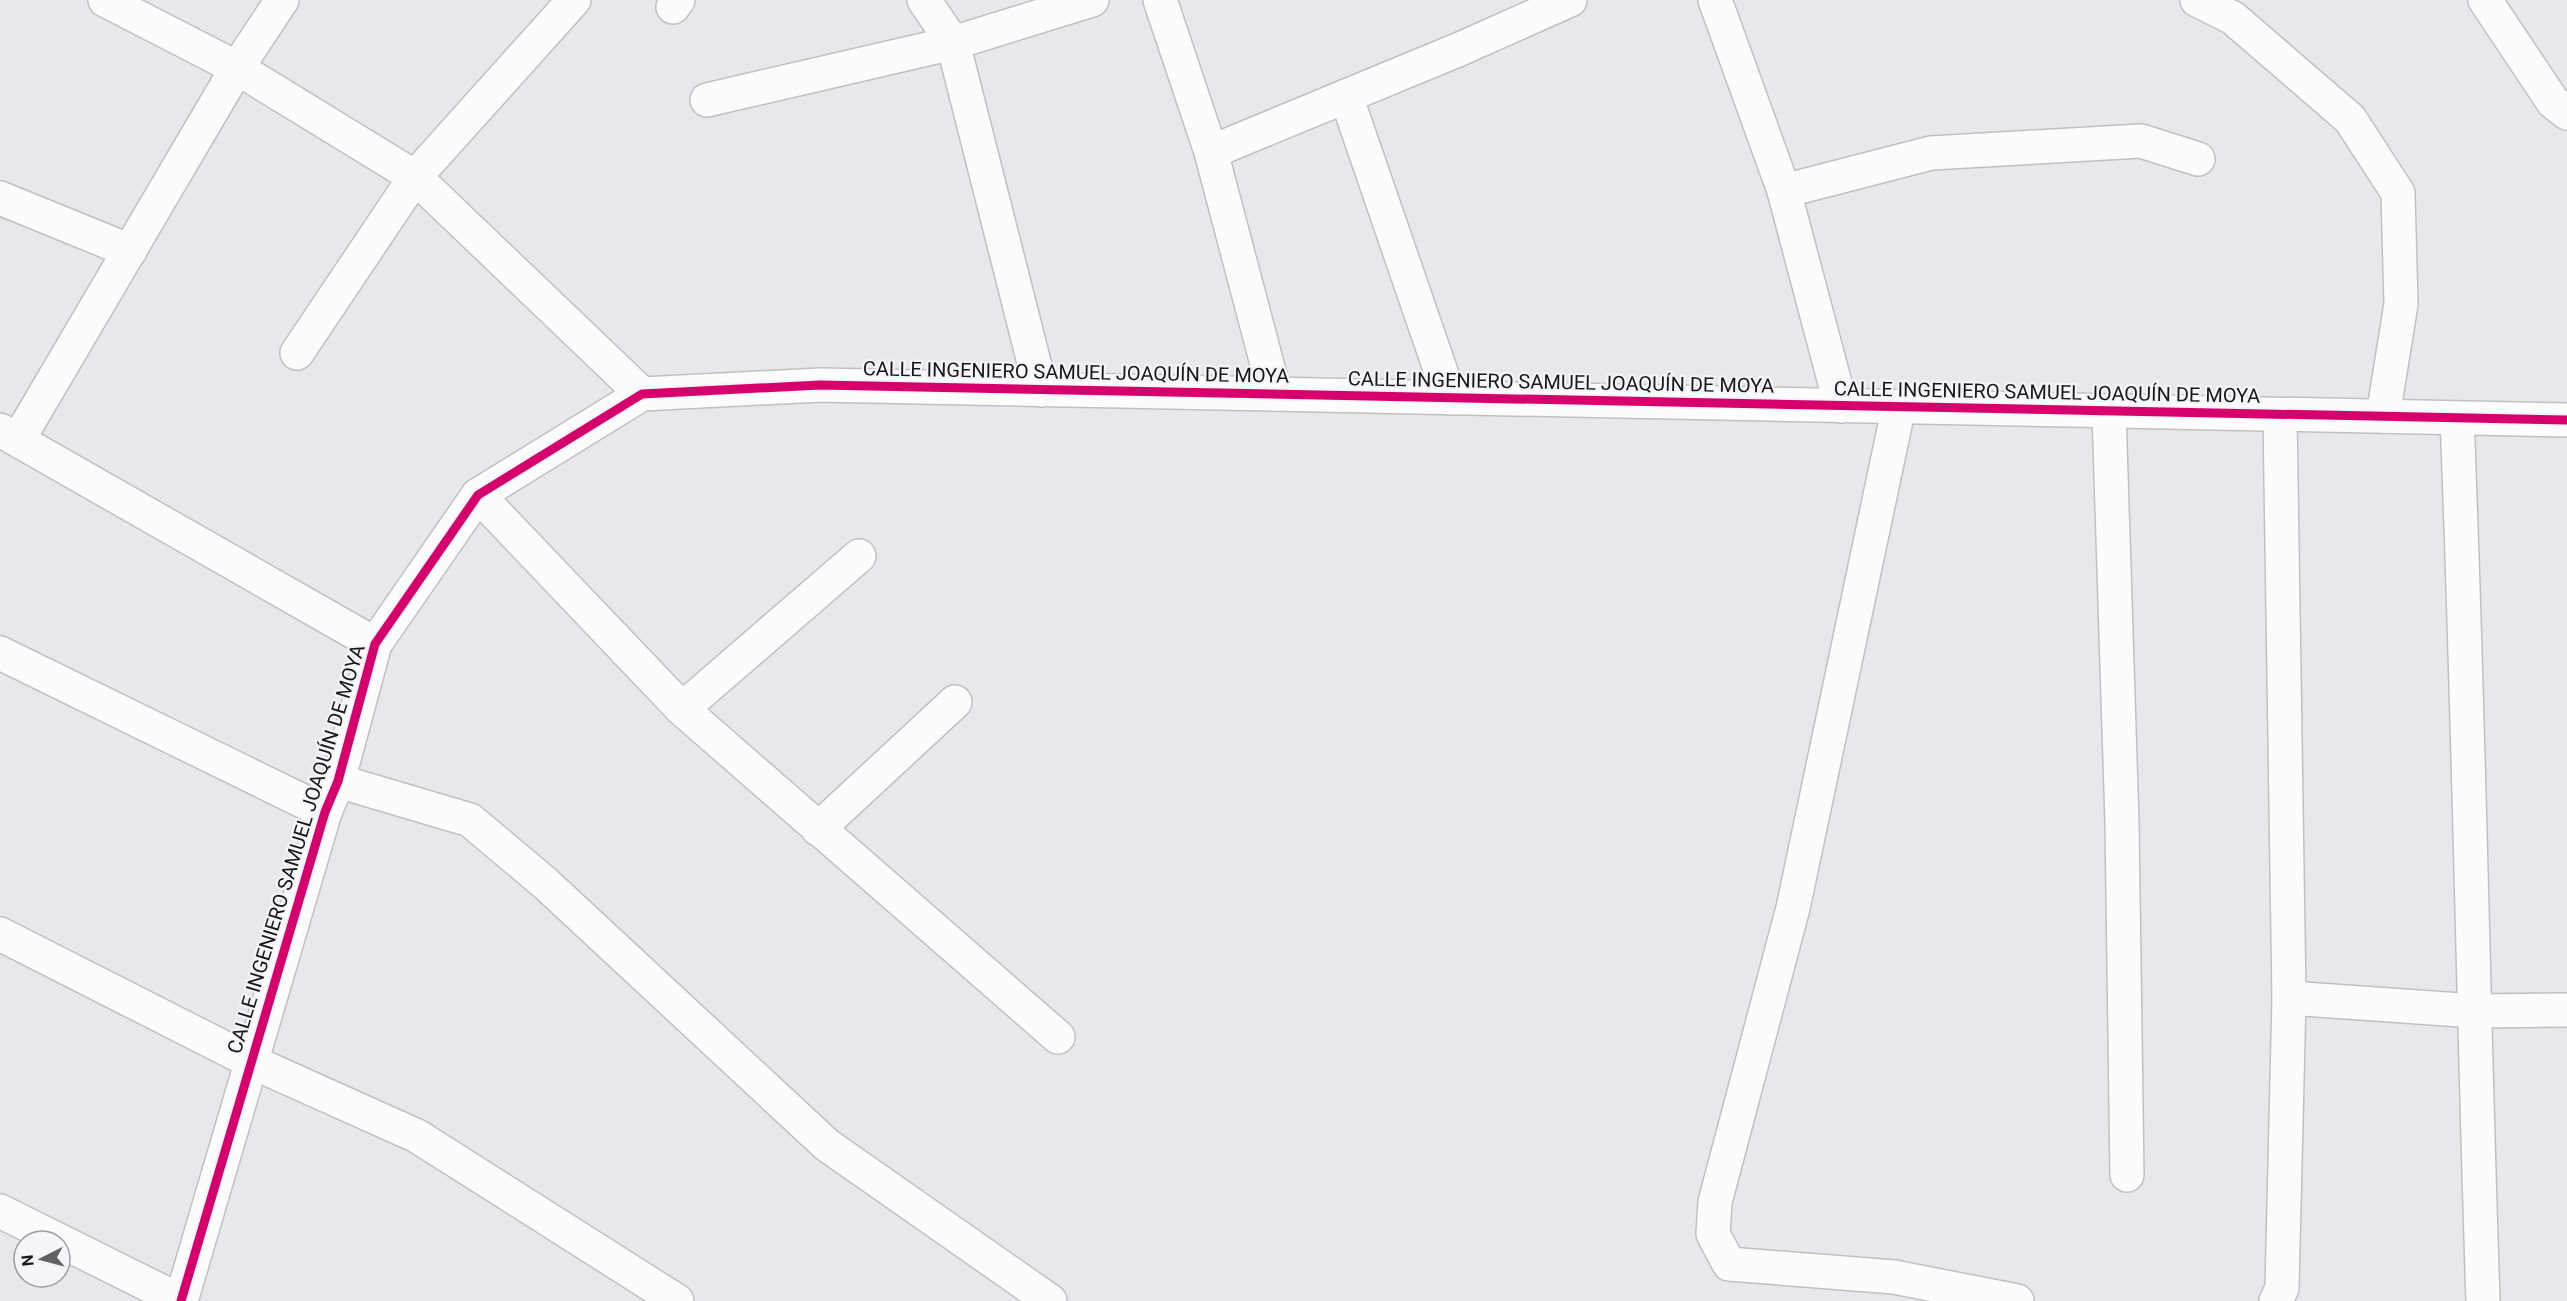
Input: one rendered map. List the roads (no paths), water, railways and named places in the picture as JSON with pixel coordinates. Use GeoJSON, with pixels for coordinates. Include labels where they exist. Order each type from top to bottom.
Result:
{"type":"FeatureCollection","features":[{"type":"Feature","properties":{"kind":"street"},"geometry":{"type":"LineString","coordinates":[[105,0],[237,68],[416,177],[642,394]]}},
{"type":"Feature","properties":{"kind":"street"},"geometry":{"type":"LineString","coordinates":[[282,0],[237,68],[130,251],[9,435],[375,644]]}},
{"type":"Feature","properties":{"kind":"street"},"geometry":{"type":"LineString","coordinates":[[297,353],[416,177],[573,0]]}},
{"type":"Feature","properties":{"kind":"street"},"geometry":{"type":"LineString","coordinates":[[924,0],[953,43],[1041,390]]}},
{"type":"Feature","properties":{"kind":"street"},"geometry":{"type":"LineString","coordinates":[[707,100],[953,43],[1092,0]]}},
{"type":"Feature","properties":{"kind":"street"},"geometry":{"type":"LineString","coordinates":[[1160,0],[1211,152],[1275,394]]}},
{"type":"Feature","properties":{"kind":"street"},"geometry":{"type":"LineString","coordinates":[[1211,152],[1460,50],[1570,0]]}},
{"type":"Feature","properties":{"kind":"street"},"geometry":{"type":"LineString","coordinates":[[1715,0],[1784,191],[1841,406]]}},
{"type":"Feature","properties":{"kind":"street"},"geometry":{"type":"LineString","coordinates":[[2197,0],[2233,18],[2350,119],[2398,193],[2401,304],[2383,416]]}},
{"type":"Feature","properties":{"kind":"street"},"geometry":{"type":"LineString","coordinates":[[2485,0],[2553,102],[2567,113]]}},
{"type":"Feature","properties":{"kind":"street"},"geometry":{"type":"LineString","coordinates":[[1346,96],[1450,398]]}},
{"type":"Feature","properties":{"kind":"street"},"geometry":{"type":"LineString","coordinates":[[1784,191],[1931,153],[2141,141],[2198,159]]}},
{"type":"Feature","properties":{"kind":"street"},"geometry":{"type":"LineString","coordinates":[[0,198],[130,251]]}},
{"type":"Feature","properties":{"kind":"street","name":"CALLE INGENIERO SAMUEL JOAQUÍN DE MOYA"},"geometry":{"type":"LineString","coordinates":[[181,1301],[325,812],[338,781],[375,644],[478,495],[642,394],[820,385],[2567,420]]}},
{"type":"Feature","properties":{"kind":"street"},"geometry":{"type":"LineString","coordinates":[[1899,406],[1792,908],[1715,1202],[1713,1233],[1729,1264],[1894,1277],[2017,1301]]}},
{"type":"Feature","properties":{"kind":"street"},"geometry":{"type":"LineString","coordinates":[[2109,411],[2122,823],[2127,1175]]}},
{"type":"Feature","properties":{"kind":"street"},"geometry":{"type":"LineString","coordinates":[[2277,1301],[2282,1288],[2289,998],[2280,415]]}},
{"type":"Feature","properties":{"kind":"street"},"geometry":{"type":"LineString","coordinates":[[2457,418],[2468,709],[2483,1301]]}},
{"type":"Feature","properties":{"kind":"street"},"geometry":{"type":"LineString","coordinates":[[478,495],[682,709],[1058,1037]]}},
{"type":"Feature","properties":{"kind":"street"},"geometry":{"type":"LineString","coordinates":[[682,709],[859,556]]}},
{"type":"Feature","properties":{"kind":"street"},"geometry":{"type":"LineString","coordinates":[[0,653],[325,812]]}},
{"type":"Feature","properties":{"kind":"street"},"geometry":{"type":"LineString","coordinates":[[818,829],[955,702]]}},
{"type":"Feature","properties":{"kind":"street"},"geometry":{"type":"LineString","coordinates":[[338,781],[470,820],[545,884],[827,1145],[1050,1301]]}},
{"type":"Feature","properties":{"kind":"street"},"geometry":{"type":"LineString","coordinates":[[0,934],[250,1062],[417,1136],[677,1301]]}},
{"type":"Feature","properties":{"kind":"street"},"geometry":{"type":"LineString","coordinates":[[2289,998],[2475,1011],[2567,1010]]}},
{"type":"Feature","properties":{"kind":"street"},"geometry":{"type":"LineString","coordinates":[[0,1211],[181,1301]]}}]}
